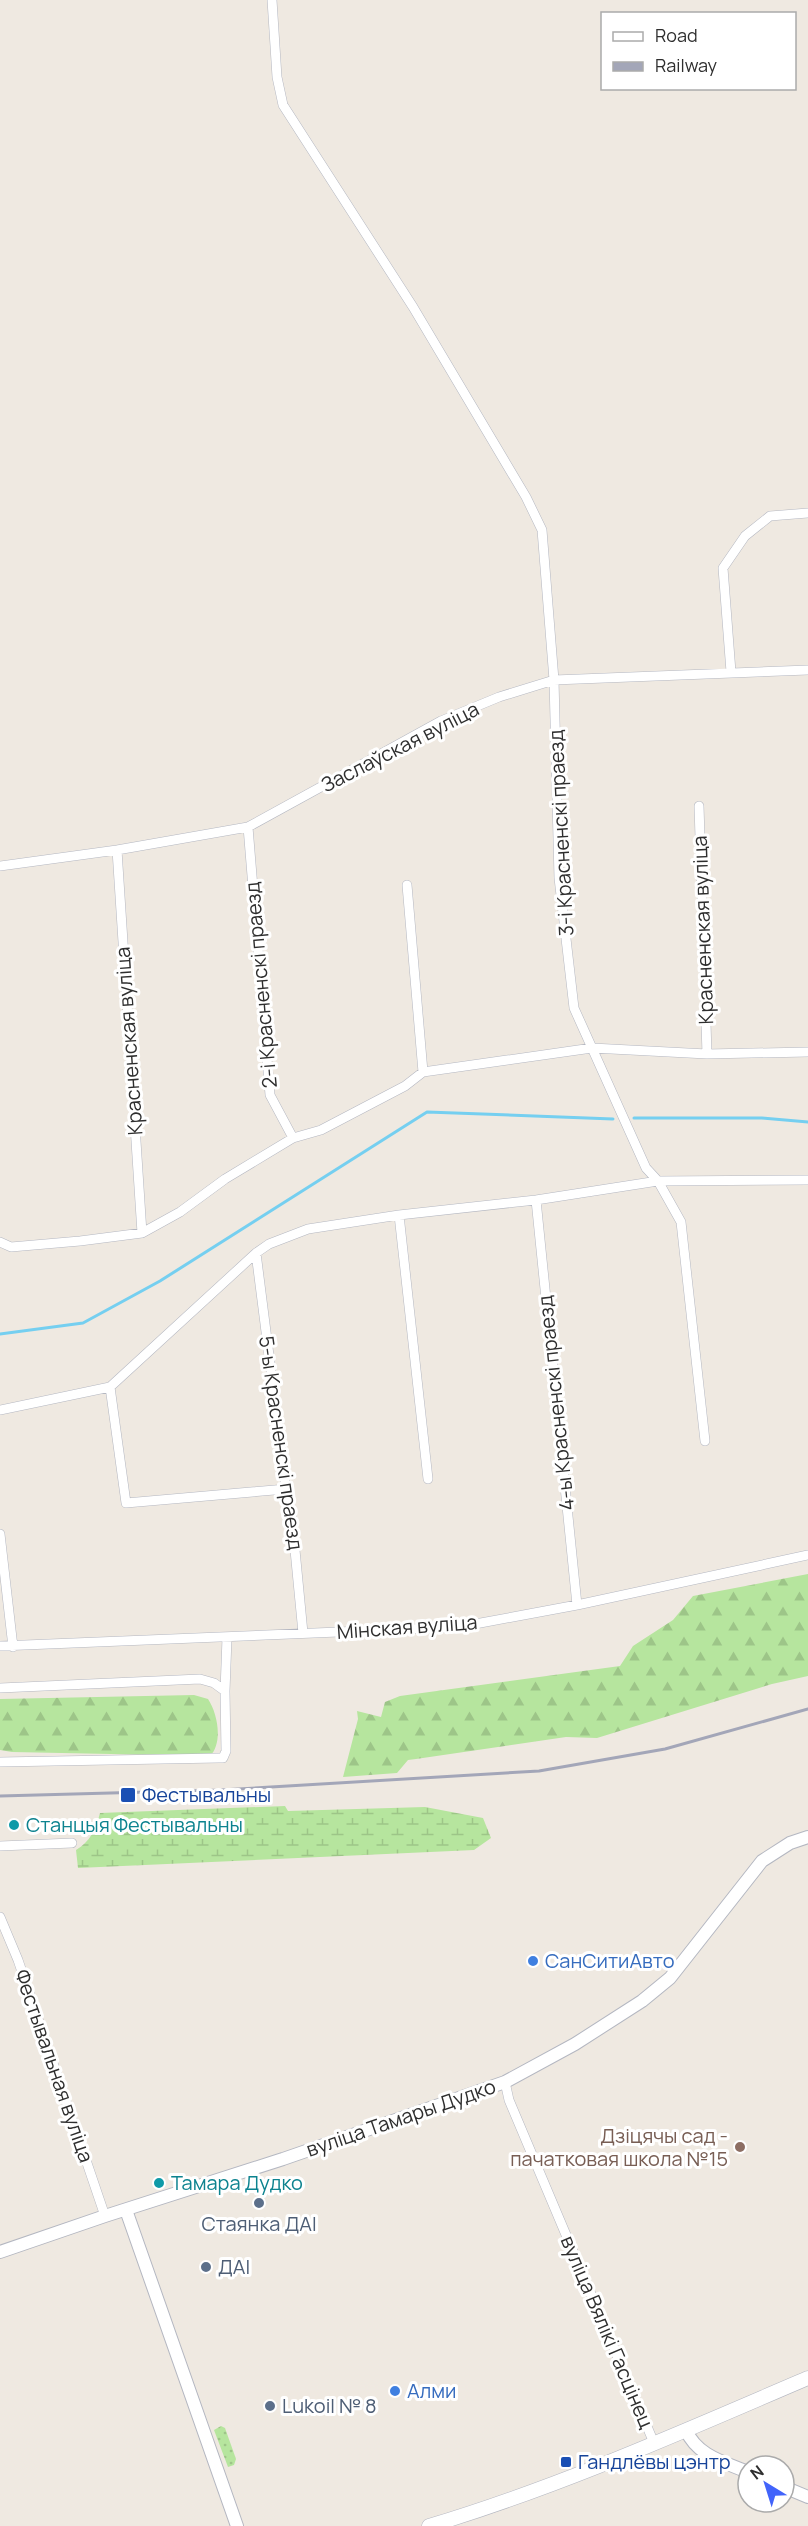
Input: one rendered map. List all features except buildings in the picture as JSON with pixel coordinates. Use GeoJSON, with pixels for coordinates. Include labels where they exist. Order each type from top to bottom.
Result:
{"type":"FeatureCollection","features":[{"type":"Feature","properties":{"kind":"main road","name":"вуліца Вялікі Гасцінец"},"geometry":{"type":"LineString","coordinates":[[429,2526],[478,2511],[654,2443],[808,2378]]}},
{"type":"Feature","properties":{"kind":"street","name":"3-і Красненскі праезд"},"geometry":{"type":"LineString","coordinates":[[272,0],[277,77],[283,105],[412,307],[526,497],[542,530],[554,680],[559,878],[573,1008],[646,1168],[658,1181],[681,1222],[705,1441]]}},
{"type":"Feature","properties":{"kind":"street"},"geometry":{"type":"LineString","coordinates":[[731,672],[723,568],[746,536],[770,516],[808,513]]}},
{"type":"Feature","properties":{"kind":"street","name":"Заслаўская вуліца"},"geometry":{"type":"LineString","coordinates":[[0,866],[117,850],[248,827],[441,721],[499,697],[554,680],[808,670]]}},
{"type":"Feature","properties":{"kind":"street","name":"Красненская вуліца"},"geometry":{"type":"LineString","coordinates":[[699,806],[707,1054]]}},
{"type":"Feature","properties":{"kind":"street","name":"2-і Красненскі праезд"},"geometry":{"type":"LineString","coordinates":[[248,827],[270,1095],[293,1138]]}},
{"type":"Feature","properties":{"kind":"street","name":"Красненская вуліца"},"geometry":{"type":"LineString","coordinates":[[117,850],[142,1233]]}},
{"type":"Feature","properties":{"kind":"street"},"geometry":{"type":"LineString","coordinates":[[407,885],[423,1072]]}},
{"type":"Feature","properties":{"kind":"street","name":"Красненская вуліца"},"geometry":{"type":"LineString","coordinates":[[0,1242],[11,1247],[142,1233],[180,1212],[225,1179],[293,1138],[321,1130],[405,1086],[423,1072],[592,1048],[707,1054],[808,1052]]}},
{"type":"Feature","properties":{"kind":"street"},"geometry":{"type":"LineString","coordinates":[[0,1410],[110,1387],[256,1253],[269,1244],[308,1229],[399,1215],[536,1200],[658,1181],[808,1180]]}},
{"type":"Feature","properties":{"kind":"street","name":"4-ы Красненскі праезд"},"geometry":{"type":"LineString","coordinates":[[536,1200],[577,1605]]}},
{"type":"Feature","properties":{"kind":"street"},"geometry":{"type":"LineString","coordinates":[[399,1215],[428,1479]]}},
{"type":"Feature","properties":{"kind":"street","name":"5-ы Красненскі праезд"},"geometry":{"type":"LineString","coordinates":[[256,1253],[286,1489],[292,1519],[303,1634]]}},
{"type":"Feature","properties":{"kind":"street"},"geometry":{"type":"LineString","coordinates":[[110,1387],[126,1503],[286,1489]]}},
{"type":"Feature","properties":{"kind":"street"},"geometry":{"type":"LineString","coordinates":[[0,1534],[13,1647]]}},
{"type":"Feature","properties":{"kind":"street","name":"Мінская вуліца"},"geometry":{"type":"LineString","coordinates":[[0,1646],[459,1627],[577,1605],[808,1555]]}},
{"type":"Feature","properties":{"kind":"street"},"geometry":{"type":"LineString","coordinates":[[0,1762],[223,1758],[226,1751],[227,1638]]}},
{"type":"Feature","properties":{"kind":"street"},"geometry":{"type":"LineString","coordinates":[[0,1688],[200,1679],[214,1683],[225,1691]]}},
{"type":"Feature","properties":{"kind":"street","name":"вуліца Тамары Дудко"},"geometry":{"type":"LineString","coordinates":[[0,2252],[283,2159],[505,2082],[575,2044],[642,2001],[670,1978],[762,1862],[790,1843],[808,1837]]}},
{"type":"Feature","properties":{"kind":"street"},"geometry":{"type":"LineString","coordinates":[[0,1846],[72,1843]]}},
{"type":"Feature","properties":{"kind":"street","name":"Фестывальная вуліца"},"geometry":{"type":"LineString","coordinates":[[0,1917],[18,1960],[105,2216]]}},
{"type":"Feature","properties":{"kind":"street","name":"вуліца Тамары Дудко"},"geometry":{"type":"LineString","coordinates":[[505,2082],[509,2100],[560,2221]]}},
{"type":"Feature","properties":{"kind":"street"},"geometry":{"type":"LineString","coordinates":[[126,2210],[237,2526]]}},
{"type":"Feature","properties":{"kind":"street","name":"вуліца Вялікі Гасцінец"},"geometry":{"type":"LineString","coordinates":[[560,2221],[654,2443]]}},
{"type":"Feature","properties":{"kind":"street"},"geometry":{"type":"LineString","coordinates":[[686,2430],[690,2440],[704,2454],[736,2467]]}},
{"type":"Feature","properties":{"kind":"green space"},"geometry":{"type":"Polygon","coordinates":[[[808,1574],[808,1676],[772,1684],[597,1738],[566,1737],[408,1760],[397,1773],[343,1777],[358,1719],[357,1711],[381,1717],[385,1702],[400,1696],[620,1666],[633,1646],[673,1620],[693,1596],[808,1574]]]}},
{"type":"Feature","properties":{"kind":"green space"},"geometry":{"type":"Polygon","coordinates":[[[194,1695],[208,1699],[214,1712],[218,1736],[217,1744],[210,1756],[0,1750],[0,1699],[194,1695]]]}},
{"type":"Feature","properties":{"kind":"green space"},"geometry":{"type":"Polygon","coordinates":[[[285,1806],[288,1811],[425,1807],[483,1818],[491,1838],[474,1850],[78,1868],[76,1850],[92,1834],[100,1813],[285,1806]]]}},
{"type":"Feature","properties":{"kind":"green space"},"geometry":{"type":"Polygon","coordinates":[[[221,2426],[225,2428],[236,2459],[234,2465],[228,2467],[214,2430],[221,2426]]]}},
{"type":"Feature","properties":{"kind":"waterway"},"geometry":{"type":"LineString","coordinates":[[0,1334],[83,1323],[160,1281],[427,1112],[613,1119]]}},
{"type":"Feature","properties":{"kind":"waterway"},"geometry":{"type":"LineString","coordinates":[[634,1118],[762,1118],[808,1122]]}},
{"type":"Feature","properties":{"kind":"railway"},"geometry":{"type":"LineString","coordinates":[[0,1796],[221,1790],[539,1771],[665,1749],[808,1709]]}},
{"type":"Feature","properties":{"kind":"place","name":"Фестывальны"},"geometry":{"type":"Point","coordinates":[128,1795]}},
{"type":"Feature","properties":{"kind":"place","name":"Станцыя Фестывальны"},"geometry":{"type":"Point","coordinates":[14,1825]}},
{"type":"Feature","properties":{"kind":"place","name":"СанСитиАвто"},"geometry":{"type":"Point","coordinates":[533,1961]}},
{"type":"Feature","properties":{"kind":"place","name":"Дзіцячы сад - пачатковая школа №15"},"geometry":{"type":"Point","coordinates":[740,2147]}},
{"type":"Feature","properties":{"kind":"place","name":"Тамара Дудко"},"geometry":{"type":"Point","coordinates":[159,2183]}},
{"type":"Feature","properties":{"kind":"place","name":"Стаянка ДАІ"},"geometry":{"type":"Point","coordinates":[259,2203]}},
{"type":"Feature","properties":{"kind":"place","name":"ДАІ"},"geometry":{"type":"Point","coordinates":[206,2267]}},
{"type":"Feature","properties":{"kind":"place","name":"Алми"},"geometry":{"type":"Point","coordinates":[395,2391]}},
{"type":"Feature","properties":{"kind":"place","name":"Lukoil № 8"},"geometry":{"type":"Point","coordinates":[270,2406]}},
{"type":"Feature","properties":{"kind":"place","name":"Гандлёвы цэнтр"},"geometry":{"type":"Point","coordinates":[566,2462]}}]}
